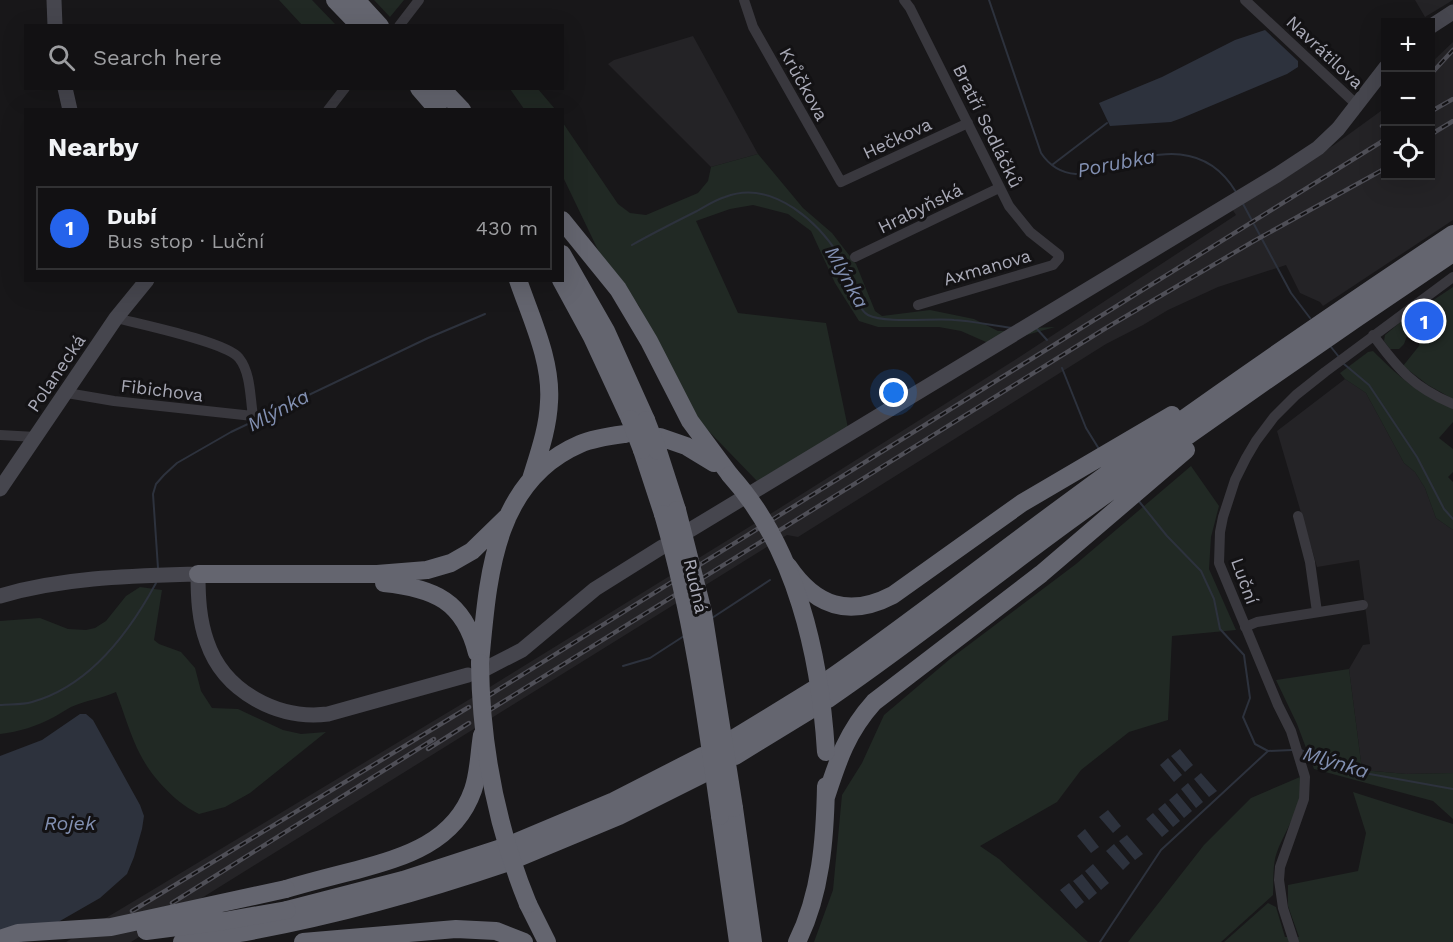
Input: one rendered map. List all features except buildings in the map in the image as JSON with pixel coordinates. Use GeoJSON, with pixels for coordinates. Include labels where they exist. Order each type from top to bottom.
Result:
{"type":"FeatureCollection","features":[{"type":"Feature","properties":{"kind":"highway"},"geometry":{"type":"LineString","coordinates":[[335,0],[377,24]]}},
{"type":"Feature","properties":{"kind":"highway"},"geometry":{"type":"LineString","coordinates":[[418,90],[430,108]]}},
{"type":"Feature","properties":{"kind":"highway"},"geometry":{"type":"LineString","coordinates":[[419,90],[436,108]]}},
{"type":"Feature","properties":{"kind":"highway"},"geometry":{"type":"LineString","coordinates":[[442,90],[455,108]]}},
{"type":"Feature","properties":{"kind":"highway"},"geometry":{"type":"LineString","coordinates":[[442,90],[460,108]]}},
{"type":"Feature","properties":{"kind":"highway"},"geometry":{"type":"LineString","coordinates":[[564,222],[601,265],[623,297],[649,340],[690,421],[761,514],[783,559],[800,606],[816,666],[823,715],[833,753],[826,797],[822,849],[802,942]]}},
{"type":"Feature","properties":{"kind":"highway"},"geometry":{"type":"LineString","coordinates":[[734,748],[820,695],[903,626],[1064,506],[1299,348],[1453,234]]}},
{"type":"Feature","properties":{"kind":"highway"},"geometry":{"type":"LineString","coordinates":[[1342,317],[1453,253]]}},
{"type":"Feature","properties":{"kind":"highway","name":"Rudná"},"geometry":{"type":"LineString","coordinates":[[564,258],[606,332],[634,425]]}},
{"type":"Feature","properties":{"kind":"highway"},"geometry":{"type":"LineString","coordinates":[[519,282],[542,352],[549,385],[548,418],[531,479],[508,516],[491,565],[478,639],[478,669],[482,730],[497,811],[512,862],[528,904],[547,942]]}},
{"type":"Feature","properties":{"kind":"highway","name":"Rudná"},"geometry":{"type":"LineString","coordinates":[[562,282],[592,337],[634,425],[653,446],[670,512],[709,738],[727,812],[753,942]]}},
{"type":"Feature","properties":{"kind":"highway"},"geometry":{"type":"LineString","coordinates":[[783,559],[792,573],[817,597],[848,608],[868,606],[893,595],[1022,503],[1167,418],[1238,372],[1299,348]]}},
{"type":"Feature","properties":{"kind":"highway"},"geometry":{"type":"LineString","coordinates":[[833,753],[874,702],[889,688],[1005,603],[1192,445],[1281,379],[1299,348]]}},
{"type":"Feature","properties":{"kind":"highway"},"geometry":{"type":"LineString","coordinates":[[531,479],[556,458],[581,444],[634,425]]}},
{"type":"Feature","properties":{"kind":"highway"},"geometry":{"type":"LineString","coordinates":[[653,446],[699,453],[730,475]]}},
{"type":"Feature","properties":{"kind":"highway"},"geometry":{"type":"LineString","coordinates":[[198,574],[402,573],[439,567],[471,551],[508,516]]}},
{"type":"Feature","properties":{"kind":"highway"},"geometry":{"type":"LineString","coordinates":[[284,574],[409,585],[429,591],[456,609],[478,639]]}},
{"type":"Feature","properties":{"kind":"highway"},"geometry":{"type":"LineString","coordinates":[[0,940],[18,933],[111,927],[286,889],[417,851],[445,832],[458,819],[473,790],[482,730]]}},
{"type":"Feature","properties":{"kind":"highway"},"geometry":{"type":"LineString","coordinates":[[182,942],[287,917],[403,880],[510,853],[614,801],[703,764]]}},
{"type":"Feature","properties":{"kind":"highway","name":"Rudná"},"geometry":{"type":"LineString","coordinates":[[727,812],[738,942]]}},
{"type":"Feature","properties":{"kind":"highway"},"geometry":{"type":"LineString","coordinates":[[797,942],[808,915]]}},
{"type":"Feature","properties":{"kind":"highway"},"geometry":{"type":"LineString","coordinates":[[0,940],[111,936],[224,921],[287,917]]}},
{"type":"Feature","properties":{"kind":"highway"},"geometry":{"type":"LineString","coordinates":[[303,942],[456,929],[496,931],[524,942]]}},
{"type":"Feature","properties":{"kind":"street"},"geometry":{"type":"LineString","coordinates":[[54,0],[55,24]]}},
{"type":"Feature","properties":{"kind":"street"},"geometry":{"type":"LineString","coordinates":[[401,24],[419,0]]}},
{"type":"Feature","properties":{"kind":"street","name":"Krůčkova"},"geometry":{"type":"LineString","coordinates":[[744,0],[753,27],[841,182]]}},
{"type":"Feature","properties":{"kind":"street","name":"Bratří Sedláčků"},"geometry":{"type":"LineString","coordinates":[[904,0],[999,188],[1021,222],[1059,255]]}},
{"type":"Feature","properties":{"kind":"street","name":"Navrátilova"},"geometry":{"type":"LineString","coordinates":[[1245,0],[1356,104]]}},
{"type":"Feature","properties":{"kind":"street"},"geometry":{"type":"LineString","coordinates":[[1435,24],[1453,12]]}},
{"type":"Feature","properties":{"kind":"street"},"geometry":{"type":"LineString","coordinates":[[690,530],[1039,320],[1318,148],[1338,129],[1382,72]]}},
{"type":"Feature","properties":{"kind":"street"},"geometry":{"type":"LineString","coordinates":[[65,90],[69,108]]}},
{"type":"Feature","properties":{"kind":"street"},"geometry":{"type":"LineString","coordinates":[[330,108],[343,90]]}},
{"type":"Feature","properties":{"kind":"street","name":"Hečkova"},"geometry":{"type":"LineString","coordinates":[[841,182],[968,123]]}},
{"type":"Feature","properties":{"kind":"street","name":"Hrabyňská"},"geometry":{"type":"LineString","coordinates":[[855,257],[999,188]]}},
{"type":"Feature","properties":{"kind":"street","name":"Axmanova"},"geometry":{"type":"LineString","coordinates":[[918,305],[1053,265],[1058,261],[1059,255]]}},
{"type":"Feature","properties":{"kind":"street","name":"Luční"},"geometry":{"type":"LineString","coordinates":[[1294,942],[1283,908],[1279,880],[1284,854],[1304,799],[1306,785],[1291,731],[1219,563],[1220,532],[1229,497],[1239,472],[1256,441],[1274,417],[1296,395],[1325,372],[1453,277]]}},
{"type":"Feature","properties":{"kind":"street"},"geometry":{"type":"LineString","coordinates":[[127,304],[131,282]]}},
{"type":"Feature","properties":{"kind":"street","name":"Polanecká"},"geometry":{"type":"LineString","coordinates":[[0,489],[116,318],[145,282]]}},
{"type":"Feature","properties":{"kind":"street","name":"Fibichova"},"geometry":{"type":"LineString","coordinates":[[67,393],[114,401],[253,416],[247,371],[238,356],[226,349],[201,341],[116,318]]}},
{"type":"Feature","properties":{"kind":"street"},"geometry":{"type":"LineString","coordinates":[[1373,335],[1404,374],[1435,396],[1453,404]]}},
{"type":"Feature","properties":{"kind":"street"},"geometry":{"type":"LineString","coordinates":[[0,435],[36,437]]}},
{"type":"Feature","properties":{"kind":"street"},"geometry":{"type":"LineString","coordinates":[[1298,516],[1310,562],[1317,612]]}},
{"type":"Feature","properties":{"kind":"street"},"geometry":{"type":"LineString","coordinates":[[0,596],[65,581],[198,574],[201,622],[211,654],[219,667],[236,685],[256,701],[267,706],[300,714],[328,714],[478,669],[522,650],[595,589],[663,547]]}},
{"type":"Feature","properties":{"kind":"street"},"geometry":{"type":"LineString","coordinates":[[1245,627],[1257,622],[1363,605]]}},
{"type":"Feature","properties":{"kind":"shaded area"},"geometry":{"type":"Polygon","coordinates":[[[279,0],[312,0],[335,24],[301,24],[279,0]]]}},
{"type":"Feature","properties":{"kind":"shaded area"},"geometry":{"type":"Polygon","coordinates":[[[374,0],[404,0],[390,17],[374,0]]]}},
{"type":"Feature","properties":{"kind":"shaded area"},"geometry":{"type":"Polygon","coordinates":[[[1415,0],[1453,0],[1425,17],[1415,0]]]}},
{"type":"Feature","properties":{"kind":"shaded area"},"geometry":{"type":"Polygon","coordinates":[[[693,36],[758,154],[711,167],[608,64],[614,60],[693,36]]]}},
{"type":"Feature","properties":{"kind":"shaded area"},"geometry":{"type":"Polygon","coordinates":[[[1453,42],[1453,220],[1323,306],[1320,302],[1300,293],[1286,265],[1218,287],[1168,310],[1106,344],[798,537],[787,535],[770,545],[131,942],[66,942],[485,690],[1021,356],[1236,215],[1232,209],[1334,145],[1381,111],[1381,180],[1435,180],[1435,59],[1453,42]]]}},
{"type":"Feature","properties":{"kind":"shaded area"},"geometry":{"type":"Polygon","coordinates":[[[511,90],[539,90],[554,108],[523,108],[511,90]]]}},
{"type":"Feature","properties":{"kind":"shaded area"},"geometry":{"type":"Polygon","coordinates":[[[564,124],[618,204],[630,213],[646,215],[698,193],[708,181],[711,167],[758,154],[803,208],[832,233],[856,264],[875,311],[882,316],[930,310],[974,319],[998,331],[1055,327],[1012,339],[1002,349],[961,331],[939,327],[878,327],[859,321],[835,283],[811,231],[788,214],[753,205],[730,209],[696,221],[738,313],[826,323],[848,428],[757,481],[696,418],[668,368],[639,306],[599,252],[564,179],[564,124]]]}},
{"type":"Feature","properties":{"kind":"shaded area"},"geometry":{"type":"Polygon","coordinates":[[[1453,287],[1453,399],[1428,385],[1403,366],[1419,346],[1432,301],[1453,287]]]}},
{"type":"Feature","properties":{"kind":"shaded area"},"geometry":{"type":"Polygon","coordinates":[[[1409,315],[1413,317],[1413,320],[1404,344],[1399,349],[1390,349],[1384,341],[1385,335],[1409,315]]]}},
{"type":"Feature","properties":{"kind":"shaded area"},"geometry":{"type":"Polygon","coordinates":[[[1373,351],[1410,384],[1453,408],[1453,422],[1439,438],[1453,449],[1453,472],[1448,477],[1453,482],[1453,530],[1436,518],[1425,488],[1415,472],[1404,463],[1366,393],[1340,373],[1368,352],[1373,351]]]}},
{"type":"Feature","properties":{"kind":"shaded area"},"geometry":{"type":"Polygon","coordinates":[[[1345,379],[1366,393],[1404,463],[1415,472],[1425,488],[1436,518],[1453,530],[1453,773],[1406,774],[1362,770],[1349,669],[1363,645],[1370,644],[1359,560],[1317,567],[1277,431],[1345,379]]]}},
{"type":"Feature","properties":{"kind":"shaded area"},"geometry":{"type":"Polygon","coordinates":[[[1191,466],[1219,506],[1211,537],[1209,569],[1236,630],[1172,636],[1168,720],[1129,732],[1081,770],[1057,802],[980,846],[999,859],[1088,942],[814,942],[833,890],[842,795],[862,763],[884,715],[950,659],[1076,564],[1191,466]]]}},
{"type":"Feature","properties":{"kind":"shaded area"},"geometry":{"type":"Polygon","coordinates":[[[140,587],[162,590],[154,640],[181,652],[195,668],[201,691],[212,708],[238,709],[283,730],[301,734],[326,732],[250,793],[225,807],[199,814],[165,789],[140,754],[116,692],[69,708],[34,726],[0,734],[0,621],[40,618],[68,629],[95,628],[106,621],[126,596],[140,587]]]}},
{"type":"Feature","properties":{"kind":"shaded area"},"geometry":{"type":"Polygon","coordinates":[[[1349,669],[1362,770],[1406,774],[1453,773],[1453,819],[1433,801],[1314,769],[1297,724],[1276,680],[1349,669]]]}},
{"type":"Feature","properties":{"kind":"shaded area"},"geometry":{"type":"Polygon","coordinates":[[[1300,777],[1300,797],[1275,857],[1273,895],[1221,942],[1128,942],[1204,845],[1251,798],[1300,777]]]}},
{"type":"Feature","properties":{"kind":"shaded area"},"geometry":{"type":"Polygon","coordinates":[[[1353,792],[1453,824],[1453,942],[1224,942],[1268,903],[1276,907],[1285,937],[1299,937],[1288,906],[1288,885],[1358,871],[1366,833],[1353,792]]]}},
{"type":"Feature","properties":{"kind":"water"},"geometry":{"type":"Polygon","coordinates":[[[1265,30],[1298,61],[1298,67],[1287,74],[1171,122],[1110,126],[1099,103],[1162,77],[1235,40],[1265,30]]]}},
{"type":"Feature","properties":{"kind":"water","name":"Rojek"},"geometry":{"type":"Polygon","coordinates":[[[80,714],[86,714],[93,720],[140,805],[144,816],[134,857],[127,874],[100,898],[46,929],[27,935],[22,942],[0,942],[0,756],[42,740],[80,714]]]}},
{"type":"Feature","properties":{"kind":"water"},"geometry":{"type":"Polygon","coordinates":[[[1180,749],[1193,765],[1185,772],[1171,756],[1180,749]]]}},
{"type":"Feature","properties":{"kind":"water"},"geometry":{"type":"Polygon","coordinates":[[[1168,758],[1182,775],[1174,782],[1160,765],[1168,758]]]}},
{"type":"Feature","properties":{"kind":"water"},"geometry":{"type":"Polygon","coordinates":[[[1201,773],[1217,791],[1209,797],[1194,779],[1201,773]]]}},
{"type":"Feature","properties":{"kind":"water"},"geometry":{"type":"Polygon","coordinates":[[[1188,783],[1203,802],[1196,808],[1181,789],[1188,783]]]}},
{"type":"Feature","properties":{"kind":"water"},"geometry":{"type":"Polygon","coordinates":[[[1177,793],[1192,811],[1184,818],[1169,800],[1177,793]]]}},
{"type":"Feature","properties":{"kind":"water"},"geometry":{"type":"Polygon","coordinates":[[[1165,803],[1180,821],[1173,827],[1158,809],[1165,803]]]}},
{"type":"Feature","properties":{"kind":"water"},"geometry":{"type":"Polygon","coordinates":[[[1108,810],[1121,826],[1113,833],[1099,817],[1108,810]]]}},
{"type":"Feature","properties":{"kind":"water"},"geometry":{"type":"Polygon","coordinates":[[[1153,813],[1169,831],[1162,837],[1146,819],[1153,813]]]}},
{"type":"Feature","properties":{"kind":"water"},"geometry":{"type":"Polygon","coordinates":[[[1085,829],[1099,847],[1091,853],[1077,836],[1085,829]]]}},
{"type":"Feature","properties":{"kind":"water"},"geometry":{"type":"Polygon","coordinates":[[[1127,835],[1143,854],[1135,860],[1119,841],[1127,835]]]}},
{"type":"Feature","properties":{"kind":"water"},"geometry":{"type":"Polygon","coordinates":[[[1114,844],[1130,863],[1123,870],[1106,851],[1114,844]]]}},
{"type":"Feature","properties":{"kind":"water"},"geometry":{"type":"Polygon","coordinates":[[[1093,864],[1109,883],[1101,890],[1085,871],[1093,864]]]}},
{"type":"Feature","properties":{"kind":"water"},"geometry":{"type":"Polygon","coordinates":[[[1082,874],[1097,893],[1089,900],[1073,881],[1082,874]]]}},
{"type":"Feature","properties":{"kind":"water"},"geometry":{"type":"Polygon","coordinates":[[[1069,883],[1084,902],[1076,909],[1060,890],[1069,883]]]}},
{"type":"Feature","properties":{"kind":"waterway","name":"Porubka"},"geometry":{"type":"LineString","coordinates":[[989,0],[1041,153],[1052,165],[1065,172],[1080,174],[1147,156],[1180,154],[1211,165],[1224,176],[1236,192]]}},
{"type":"Feature","properties":{"kind":"waterway"},"geometry":{"type":"LineString","coordinates":[[1052,165],[1107,123]]}},
{"type":"Feature","properties":{"kind":"waterway","name":"Mlýnka"},"geometry":{"type":"LineString","coordinates":[[632,245],[721,198],[743,193],[761,194],[778,199],[794,208],[822,233],[843,262],[860,306],[868,315],[897,320],[961,321],[1013,328]]}},
{"type":"Feature","properties":{"kind":"waterway","name":"Porubka"},"geometry":{"type":"LineString","coordinates":[[1242,202],[1291,293],[1310,318]]}},
{"type":"Feature","properties":{"kind":"waterway","name":"Mlýnka"},"geometry":{"type":"LineString","coordinates":[[158,568],[153,494],[156,484],[177,463],[231,432],[428,338],[485,314]]}},
{"type":"Feature","properties":{"kind":"waterway","name":"Mlýnka"},"geometry":{"type":"LineString","coordinates":[[1037,329],[1047,340]]}},
{"type":"Feature","properties":{"kind":"waterway","name":"Porubka"},"geometry":{"type":"LineString","coordinates":[[1331,347],[1339,357]]}},
{"type":"Feature","properties":{"kind":"waterway","name":"Porubka"},"geometry":{"type":"LineString","coordinates":[[1344,364],[1369,385],[1417,457],[1444,509],[1453,519]]}},
{"type":"Feature","properties":{"kind":"waterway","name":"Mlýnka"},"geometry":{"type":"LineString","coordinates":[[1062,368],[1086,428],[1099,449]]}},
{"type":"Feature","properties":{"kind":"waterway","name":"Mlýnka"},"geometry":{"type":"LineString","coordinates":[[1138,500],[1167,536],[1201,571],[1214,599],[1220,629],[1244,655],[1250,698],[1243,717],[1255,744],[1268,751],[1292,750]]}},
{"type":"Feature","properties":{"kind":"waterway"},"geometry":{"type":"LineString","coordinates":[[712,618],[770,580]]}},
{"type":"Feature","properties":{"kind":"waterway","name":"Mlýnka"},"geometry":{"type":"LineString","coordinates":[[0,705],[28,703],[53,694],[72,684],[90,670],[120,638],[156,583]]}},
{"type":"Feature","properties":{"kind":"waterway"},"geometry":{"type":"LineString","coordinates":[[623,666],[650,658],[684,636]]}},
{"type":"Feature","properties":{"kind":"waterway","name":"Mlýnka"},"geometry":{"type":"LineString","coordinates":[[1301,750],[1342,769],[1453,789]]}},
{"type":"Feature","properties":{"kind":"waterway"},"geometry":{"type":"LineString","coordinates":[[1100,942],[1161,850],[1268,751]]}},
{"type":"Feature","properties":{"kind":"railway"},"geometry":{"type":"LineString","coordinates":[[1433,72],[1453,50]]}},
{"type":"Feature","properties":{"kind":"railway"},"geometry":{"type":"LineString","coordinates":[[1435,109],[1453,99]]}},
{"type":"Feature","properties":{"kind":"railway"},"geometry":{"type":"LineString","coordinates":[[1435,132],[1453,121]]}},
{"type":"Feature","properties":{"kind":"railway"},"geometry":{"type":"LineString","coordinates":[[488,696],[1381,142]]}},
{"type":"Feature","properties":{"kind":"railway"},"geometry":{"type":"LineString","coordinates":[[488,711],[1106,328],[1254,241],[1381,171]]}},
{"type":"Feature","properties":{"kind":"railway"},"geometry":{"type":"LineString","coordinates":[[132,911],[469,707]]}},
{"type":"Feature","properties":{"kind":"railway"},"geometry":{"type":"LineString","coordinates":[[428,749],[469,723]]}},
{"type":"Feature","properties":{"kind":"railway"},"geometry":{"type":"LineString","coordinates":[[172,903],[434,739]]}},
{"type":"Feature","properties":{"kind":"place","name":"Dubí"},"geometry":{"type":"Point","coordinates":[1424,321]}}]}
